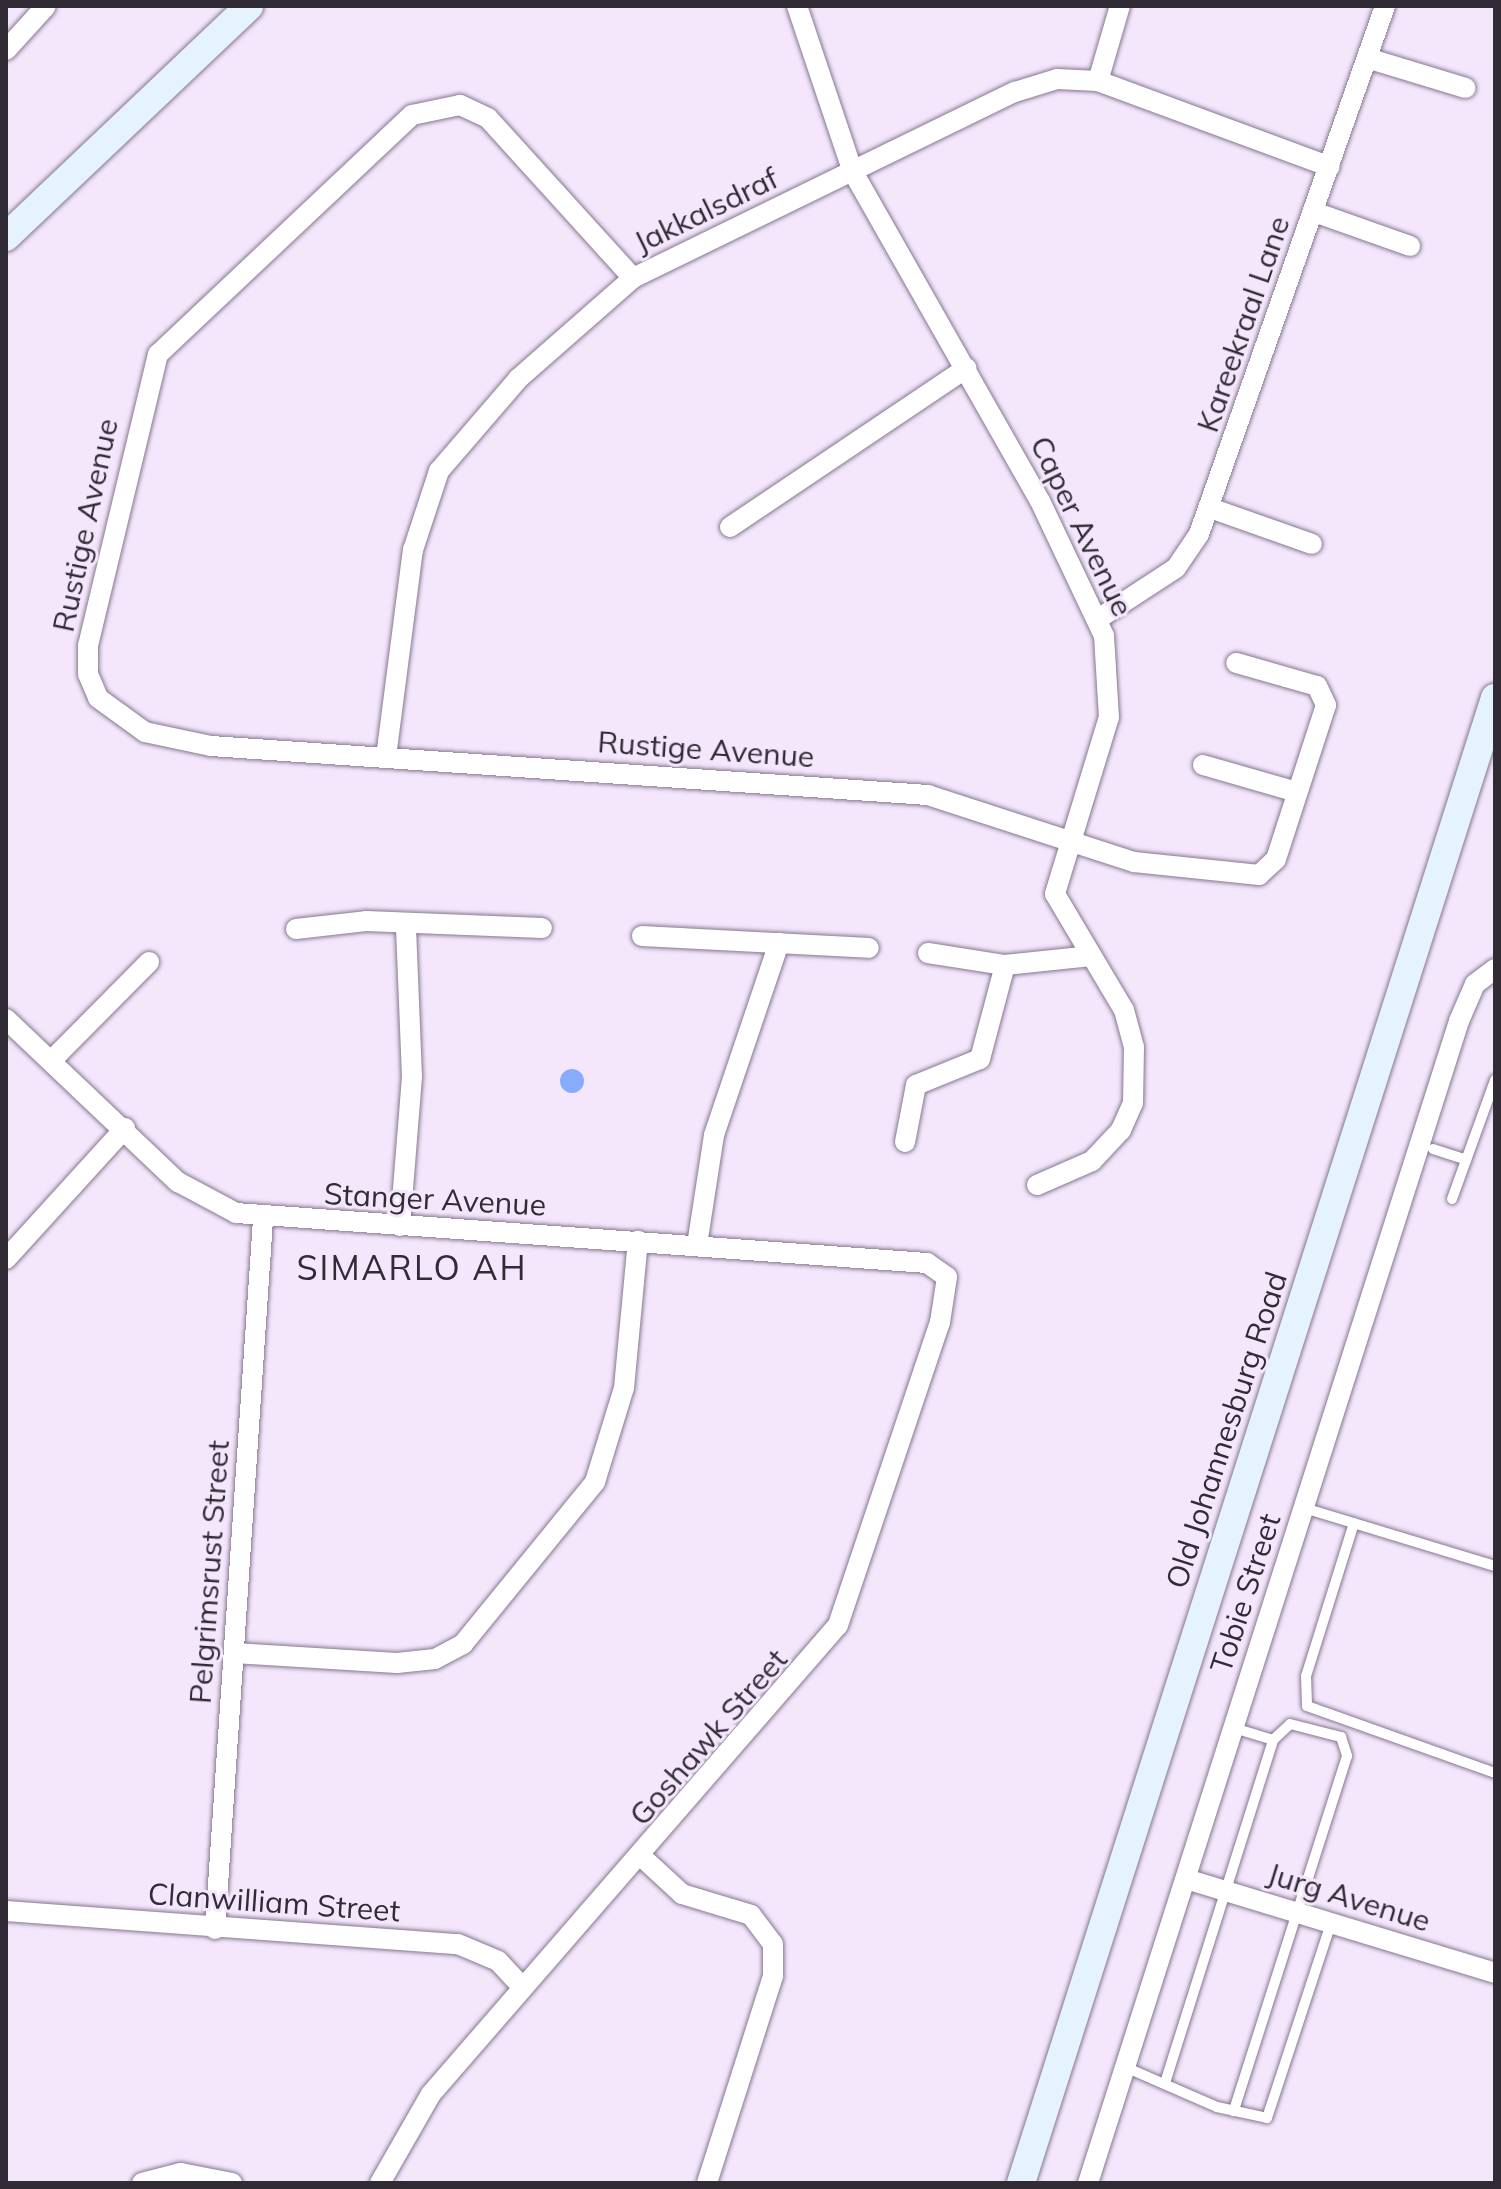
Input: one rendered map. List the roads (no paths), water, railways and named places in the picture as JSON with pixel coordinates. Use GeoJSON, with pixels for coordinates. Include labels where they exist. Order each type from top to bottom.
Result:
{"type":"FeatureCollection","features":[{"type":"Feature","properties":{"kind":"main road"},"geometry":{"type":"LineString","coordinates":[[6,237],[249,6]]}},
{"type":"Feature","properties":{"kind":"main road","name":"Old Johannesburg Road"},"geometry":{"type":"LineString","coordinates":[[1021,2183],[1495,698]]}},
{"type":"Feature","properties":{"kind":"street"},"geometry":{"type":"LineString","coordinates":[[6,50],[30,28],[46,6]]}},
{"type":"Feature","properties":{"kind":"street","name":"Caper Avenue"},"geometry":{"type":"LineString","coordinates":[[797,6],[853,172],[967,368],[1098,619],[1109,662],[1109,717],[1071,837],[1056,902],[1092,956],[1130,1032],[1133,1103],[1121,1130],[1092,1161],[1037,1185]]}},
{"type":"Feature","properties":{"kind":"street"},"geometry":{"type":"LineString","coordinates":[[1098,81],[1120,6]]}},
{"type":"Feature","properties":{"kind":"street","name":"Kareekraal Lane"},"geometry":{"type":"LineString","coordinates":[[1098,619],[1176,568],[1210,508],[1385,6]]}},
{"type":"Feature","properties":{"kind":"street"},"geometry":{"type":"LineString","coordinates":[[1367,58],[1466,88]]}},
{"type":"Feature","properties":{"kind":"street","name":"Jakkalsdraf"},"geometry":{"type":"LineString","coordinates":[[386,757],[405,592],[439,471],[518,379],[633,278],[1015,92],[1057,79],[1098,81],[1330,167]]}},
{"type":"Feature","properties":{"kind":"street","name":"Rustige Avenue"},"geometry":{"type":"LineString","coordinates":[[633,278],[488,118],[460,105],[430,108],[396,129],[158,354],[88,645],[88,674],[98,698],[125,723],[175,739],[928,795],[1071,837],[1134,862],[1259,875],[1276,859],[1324,692],[1236,663]]}},
{"type":"Feature","properties":{"kind":"street"},"geometry":{"type":"LineString","coordinates":[[1314,212],[1410,246]]}},
{"type":"Feature","properties":{"kind":"street"},"geometry":{"type":"LineString","coordinates":[[730,527],[967,368]]}},
{"type":"Feature","properties":{"kind":"street"},"geometry":{"type":"LineString","coordinates":[[1210,508],[1312,544]]}},
{"type":"Feature","properties":{"kind":"street"},"geometry":{"type":"LineString","coordinates":[[1203,765],[1297,792]]}},
{"type":"Feature","properties":{"kind":"street"},"geometry":{"type":"LineString","coordinates":[[400,1226],[412,1077],[406,925]]}},
{"type":"Feature","properties":{"kind":"street"},"geometry":{"type":"LineString","coordinates":[[296,929],[406,925],[542,928]]}},
{"type":"Feature","properties":{"kind":"street"},"geometry":{"type":"LineString","coordinates":[[642,936],[869,948]]}},
{"type":"Feature","properties":{"kind":"street"},"geometry":{"type":"LineString","coordinates":[[697,1245],[714,1135],[779,943]]}},
{"type":"Feature","properties":{"kind":"street"},"geometry":{"type":"LineString","coordinates":[[928,953],[1005,965],[1092,956]]}},
{"type":"Feature","properties":{"kind":"street"},"geometry":{"type":"LineString","coordinates":[[52,1060],[149,962]]}},
{"type":"Feature","properties":{"kind":"street"},"geometry":{"type":"LineString","coordinates":[[905,1142],[916,1085],[980,1059],[1005,965]]}},
{"type":"Feature","properties":{"kind":"street","name":"Tobie Street"},"geometry":{"type":"LineString","coordinates":[[1092,2182],[1125,2067],[1459,1021],[1475,984],[1495,969]]}},
{"type":"Feature","properties":{"kind":"street","name":"Stanger Avenue"},"geometry":{"type":"LineString","coordinates":[[6,1019],[193,1195],[263,1219],[638,1241],[934,1264]]}},
{"type":"Feature","properties":{"kind":"street"},"geometry":{"type":"LineString","coordinates":[[6,1259],[125,1128]]}},
{"type":"Feature","properties":{"kind":"street","name":"Pelgrimsrust Street"},"geometry":{"type":"LineString","coordinates":[[215,1929],[263,1219]]}},
{"type":"Feature","properties":{"kind":"street"},"geometry":{"type":"LineString","coordinates":[[234,1653],[417,1662],[463,1644],[595,1482],[624,1388],[638,1241]]}},
{"type":"Feature","properties":{"kind":"street","name":"Goshawk Street"},"geometry":{"type":"LineString","coordinates":[[380,2183],[414,2115],[522,1987],[643,1858],[821,1650],[848,1605],[946,1302],[947,1277],[934,1264]]}},
{"type":"Feature","properties":{"kind":"street"},"geometry":{"type":"LineString","coordinates":[[643,1858],[682,1894],[751,1915],[773,1944],[773,1976],[707,2183]]}},
{"type":"Feature","properties":{"kind":"street","name":"Jurg Avenue"},"geometry":{"type":"LineString","coordinates":[[1186,1879],[1495,1973]]}},
{"type":"Feature","properties":{"kind":"street","name":"Clanwilliam Street"},"geometry":{"type":"LineString","coordinates":[[6,1911],[215,1929],[458,1944],[498,1961],[522,1987]]}},
{"type":"Feature","properties":{"kind":"street"},"geometry":{"type":"LineString","coordinates":[[142,2183],[181,2173],[232,2183]]}},
{"type":"Feature","properties":{"kind":"lane"},"geometry":{"type":"LineString","coordinates":[[1452,1199],[1495,1080]]}},
{"type":"Feature","properties":{"kind":"lane"},"geometry":{"type":"LineString","coordinates":[[1433,1149],[1466,1160]]}},
{"type":"Feature","properties":{"kind":"lane"},"geometry":{"type":"LineString","coordinates":[[1304,1508],[1495,1566]]}},
{"type":"Feature","properties":{"kind":"lane"},"geometry":{"type":"LineString","coordinates":[[1354,1523],[1306,1676],[1307,1706],[1495,1773]]}},
{"type":"Feature","properties":{"kind":"lane"},"geometry":{"type":"LineString","coordinates":[[1165,2083],[1273,1740],[1290,1724],[1341,1737],[1348,1748],[1234,2111]]}},
{"type":"Feature","properties":{"kind":"lane"},"geometry":{"type":"LineString","coordinates":[[1234,1728],[1273,1740]]}},
{"type":"Feature","properties":{"kind":"lane"},"geometry":{"type":"LineString","coordinates":[[1125,2067],[1234,2111],[1263,2119],[1273,2112],[1331,1923]]}},
{"type":"Feature","properties":{"kind":"water"},"geometry":{"type":"Polygon","coordinates":[[[572,1069],[580,1073],[584,1081],[580,1089],[572,1093],[564,1089],[560,1081],[564,1073],[572,1069]]]}},
{"type":"Feature","properties":{"kind":"district","name":"SIMARLO AH"},"geometry":{"type":"Point","coordinates":[412,1268]}}]}
